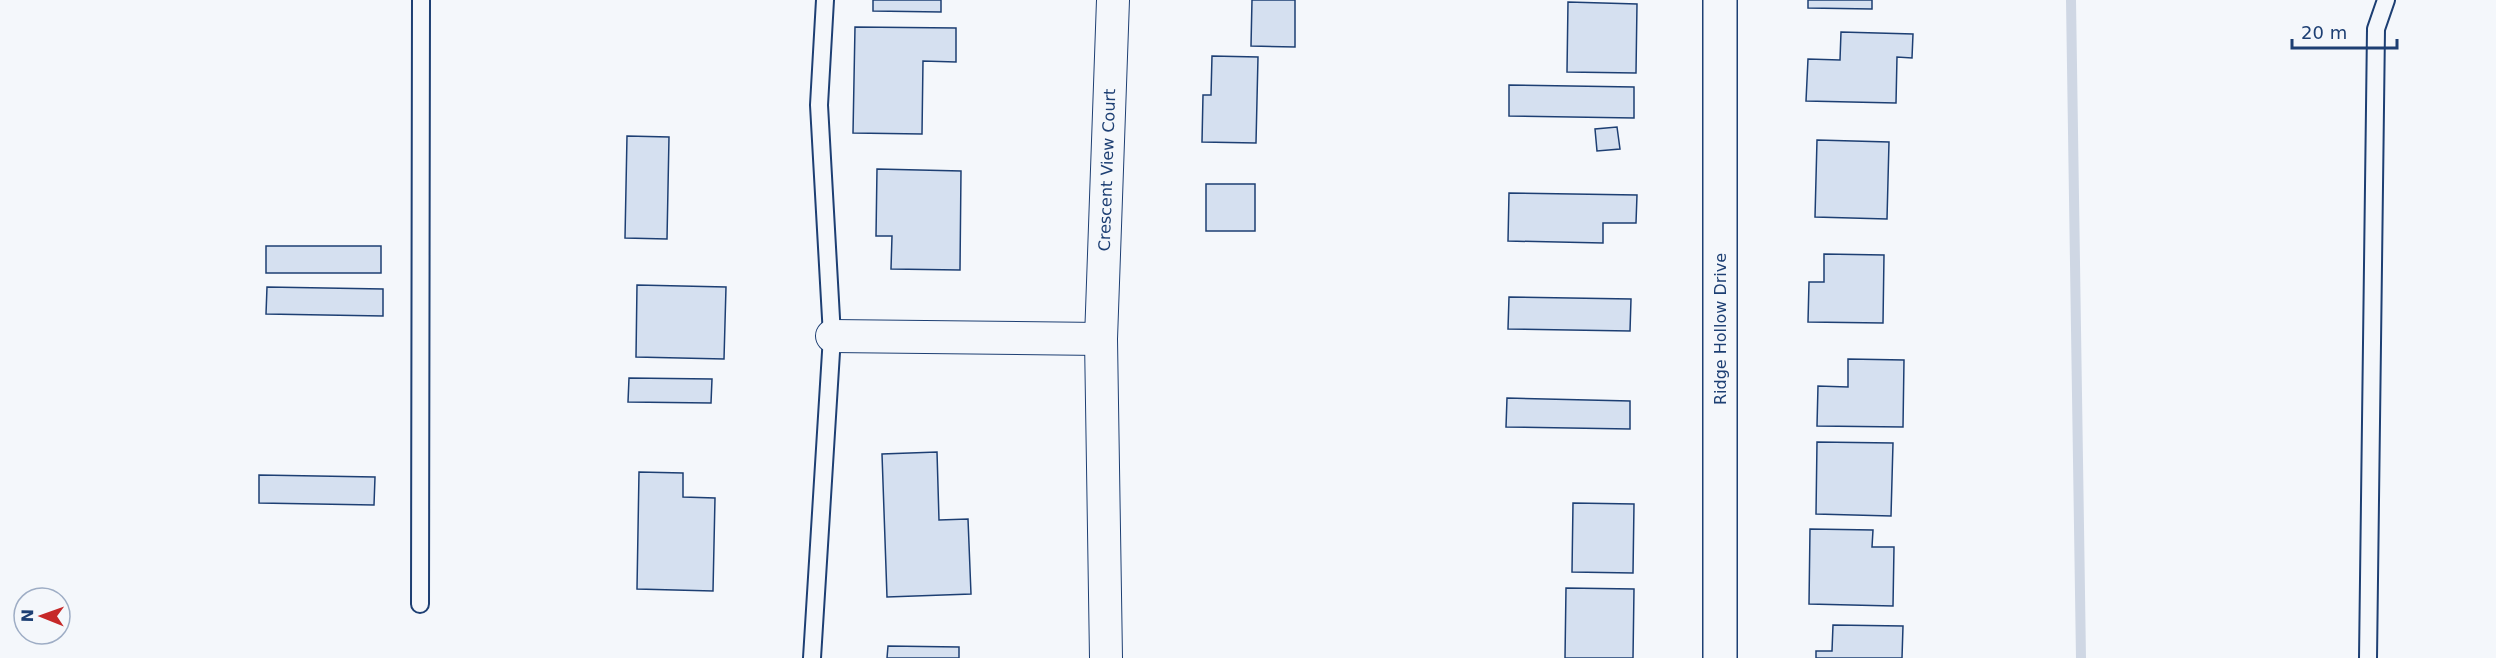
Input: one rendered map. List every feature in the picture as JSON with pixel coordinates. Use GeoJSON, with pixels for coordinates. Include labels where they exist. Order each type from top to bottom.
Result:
{"type":"FeatureCollection","features":[{"type":"Feature","properties":{"kind":"street","name":"Crescent View Court"},"geometry":{"type":"LineString","coordinates":[[1106,658],[1101,339],[1113,0]]}},
{"type":"Feature","properties":{"kind":"street","name":"Ridge Hollow Drive"},"geometry":{"type":"LineString","coordinates":[[1720,0],[1720,658]]}},
{"type":"Feature","properties":{"kind":"street"},"geometry":{"type":"LineString","coordinates":[[832,336],[1101,339]]}},
{"type":"Feature","properties":{"kind":"lane"},"geometry":{"type":"LineString","coordinates":[[420,604],[421,0]]}},
{"type":"Feature","properties":{"kind":"lane"},"geometry":{"type":"LineString","coordinates":[[812,658],[832,336],[819,105],[825,0]]}},
{"type":"Feature","properties":{"kind":"lane"},"geometry":{"type":"LineString","coordinates":[[2368,658],[2376,29],[2386,0]]}},
{"type":"Feature","properties":{"kind":"building"},"geometry":{"type":"Polygon","coordinates":[[[873,0],[941,0],[941,12],[873,11],[873,0]]]}},
{"type":"Feature","properties":{"kind":"building"},"geometry":{"type":"Polygon","coordinates":[[[1252,0],[1295,0],[1295,47],[1251,46],[1252,0]]]}},
{"type":"Feature","properties":{"kind":"building"},"geometry":{"type":"Polygon","coordinates":[[[1808,0],[1872,0],[1872,9],[1808,8],[1808,0]]]}},
{"type":"Feature","properties":{"kind":"building"},"geometry":{"type":"Polygon","coordinates":[[[1568,2],[1637,4],[1636,73],[1567,72],[1568,2]]]}},
{"type":"Feature","properties":{"kind":"building"},"geometry":{"type":"Polygon","coordinates":[[[855,27],[956,28],[956,62],[923,61],[922,134],[853,133],[855,27]]]}},
{"type":"Feature","properties":{"kind":"building"},"geometry":{"type":"Polygon","coordinates":[[[1841,32],[1913,34],[1912,58],[1897,57],[1896,103],[1806,101],[1808,59],[1840,60],[1841,32]]]}},
{"type":"Feature","properties":{"kind":"building"},"geometry":{"type":"Polygon","coordinates":[[[1212,56],[1258,57],[1256,143],[1202,142],[1203,95],[1211,95],[1212,56]]]}},
{"type":"Feature","properties":{"kind":"building"},"geometry":{"type":"Polygon","coordinates":[[[1509,85],[1634,87],[1634,118],[1509,116],[1509,85]]]}},
{"type":"Feature","properties":{"kind":"building"},"geometry":{"type":"Polygon","coordinates":[[[1617,127],[1620,149],[1597,151],[1595,129],[1617,127]]]}},
{"type":"Feature","properties":{"kind":"building"},"geometry":{"type":"Polygon","coordinates":[[[627,136],[669,137],[667,239],[625,238],[627,136]]]}},
{"type":"Feature","properties":{"kind":"building"},"geometry":{"type":"Polygon","coordinates":[[[1817,140],[1889,142],[1887,219],[1815,217],[1817,140]]]}},
{"type":"Feature","properties":{"kind":"building"},"geometry":{"type":"Polygon","coordinates":[[[877,169],[961,171],[960,270],[891,269],[892,236],[876,236],[877,169]]]}},
{"type":"Feature","properties":{"kind":"building"},"geometry":{"type":"Polygon","coordinates":[[[1206,184],[1255,184],[1255,231],[1206,231],[1206,184]]]}},
{"type":"Feature","properties":{"kind":"building"},"geometry":{"type":"Polygon","coordinates":[[[1509,193],[1637,195],[1636,223],[1603,223],[1603,243],[1508,241],[1509,193]]]}},
{"type":"Feature","properties":{"kind":"building"},"geometry":{"type":"Polygon","coordinates":[[[266,246],[381,246],[381,273],[266,273],[266,246]]]}},
{"type":"Feature","properties":{"kind":"building"},"geometry":{"type":"Polygon","coordinates":[[[1824,254],[1884,255],[1883,323],[1808,322],[1809,282],[1824,282],[1824,254]]]}},
{"type":"Feature","properties":{"kind":"building"},"geometry":{"type":"Polygon","coordinates":[[[637,285],[726,287],[724,359],[636,357],[637,285]]]}},
{"type":"Feature","properties":{"kind":"building"},"geometry":{"type":"Polygon","coordinates":[[[267,287],[383,289],[383,316],[266,314],[267,287]]]}},
{"type":"Feature","properties":{"kind":"building"},"geometry":{"type":"Polygon","coordinates":[[[1509,297],[1631,299],[1630,331],[1508,329],[1509,297]]]}},
{"type":"Feature","properties":{"kind":"building"},"geometry":{"type":"Polygon","coordinates":[[[1848,359],[1904,360],[1903,427],[1817,426],[1818,386],[1848,387],[1848,359]]]}},
{"type":"Feature","properties":{"kind":"building"},"geometry":{"type":"Polygon","coordinates":[[[629,378],[712,379],[711,403],[628,402],[629,378]]]}},
{"type":"Feature","properties":{"kind":"building"},"geometry":{"type":"Polygon","coordinates":[[[1507,398],[1630,401],[1630,429],[1506,427],[1507,398]]]}},
{"type":"Feature","properties":{"kind":"building"},"geometry":{"type":"Polygon","coordinates":[[[1817,442],[1893,443],[1891,516],[1816,514],[1817,442]]]}},
{"type":"Feature","properties":{"kind":"building"},"geometry":{"type":"Polygon","coordinates":[[[937,452],[939,520],[968,519],[971,594],[887,597],[882,454],[937,452]]]}},
{"type":"Feature","properties":{"kind":"building"},"geometry":{"type":"Polygon","coordinates":[[[639,472],[683,473],[683,497],[715,498],[713,591],[637,589],[639,472]]]}},
{"type":"Feature","properties":{"kind":"building"},"geometry":{"type":"Polygon","coordinates":[[[259,475],[375,477],[374,505],[259,503],[259,475]]]}},
{"type":"Feature","properties":{"kind":"building"},"geometry":{"type":"Polygon","coordinates":[[[1573,503],[1634,504],[1633,573],[1572,572],[1573,503]]]}},
{"type":"Feature","properties":{"kind":"building"},"geometry":{"type":"Polygon","coordinates":[[[1810,529],[1873,530],[1872,547],[1894,547],[1893,606],[1809,604],[1810,529]]]}},
{"type":"Feature","properties":{"kind":"building"},"geometry":{"type":"Polygon","coordinates":[[[1566,588],[1634,589],[1633,658],[1565,658],[1566,588]]]}},
{"type":"Feature","properties":{"kind":"building"},"geometry":{"type":"Polygon","coordinates":[[[1833,625],[1903,626],[1902,658],[1816,658],[1816,651],[1832,651],[1833,625]]]}},
{"type":"Feature","properties":{"kind":"building"},"geometry":{"type":"Polygon","coordinates":[[[888,646],[959,647],[959,658],[887,658],[888,646]]]}},
{"type":"Feature","properties":{"kind":"waterway"},"geometry":{"type":"LineString","coordinates":[[2071,0],[2081,658]]}}]}
